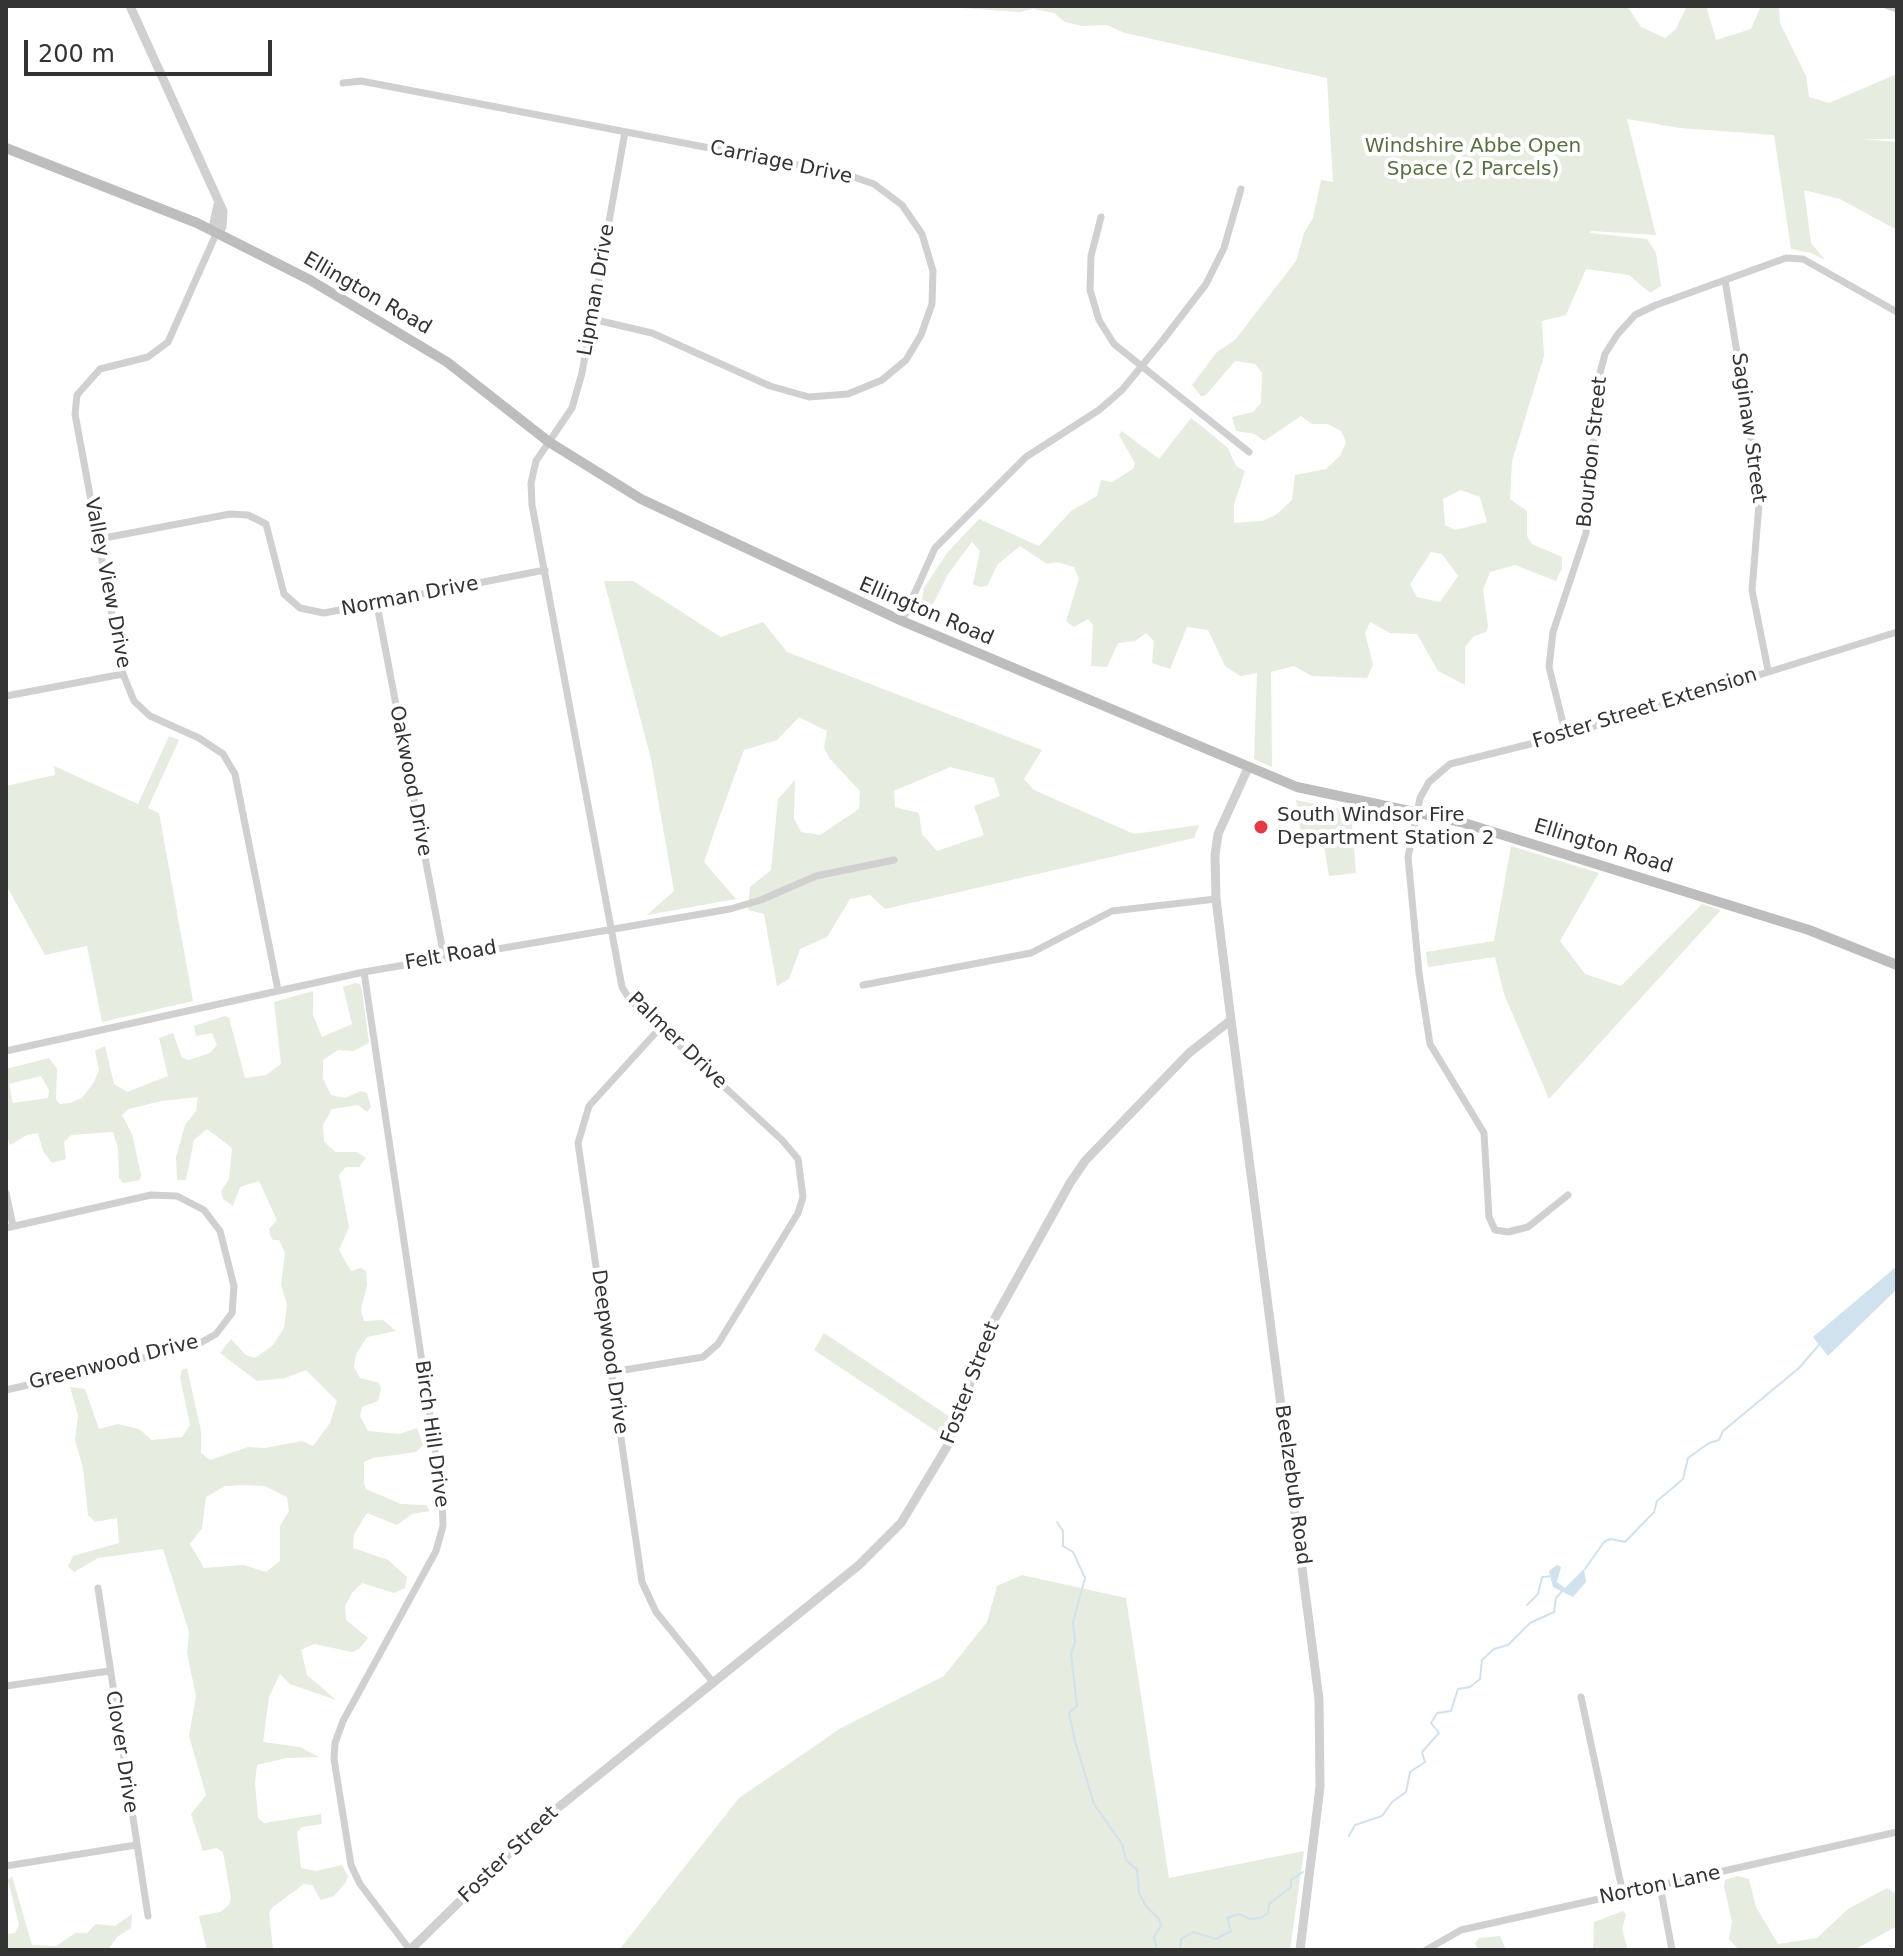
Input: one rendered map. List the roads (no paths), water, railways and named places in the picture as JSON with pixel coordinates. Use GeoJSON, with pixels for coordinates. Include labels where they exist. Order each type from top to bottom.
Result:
{"type":"FeatureCollection","features":[{"type":"Feature","properties":{"kind":"main road","name":"Ellington Road"},"geometry":{"type":"LineString","coordinates":[[6,148],[217,232],[376,317],[447,362],[549,442],[641,499],[902,621],[1297,787],[1476,826],[1745,910],[1897,965]]}},
{"type":"Feature","properties":{"kind":"street"},"geometry":{"type":"LineString","coordinates":[[130,6],[218,205],[214,223],[217,232]]}},
{"type":"Feature","properties":{"kind":"street"},"geometry":{"type":"LineString","coordinates":[[1888,6],[1897,9]]}},
{"type":"Feature","properties":{"kind":"street","name":"Carriage Drive"},"geometry":{"type":"LineString","coordinates":[[343,83],[361,81],[845,174],[874,184],[902,205],[922,234],[933,271],[932,304],[921,335],[906,360],[882,380],[848,394],[809,397],[770,386],[652,333],[592,319]]}},
{"type":"Feature","properties":{"kind":"street","name":"Lipman Drive"},"geometry":{"type":"LineString","coordinates":[[549,442],[572,408],[592,319],[625,132]]}},
{"type":"Feature","properties":{"kind":"street"},"geometry":{"type":"LineString","coordinates":[[902,621],[935,548],[998,481],[1026,457],[1099,410],[1141,368],[1206,284],[1224,248],[1241,189]]}},
{"type":"Feature","properties":{"kind":"street"},"geometry":{"type":"LineString","coordinates":[[1101,217],[1091,256],[1090,290],[1106,332],[1141,368],[1249,452]]}},
{"type":"Feature","properties":{"kind":"street","name":"Valley View Drive"},"geometry":{"type":"LineString","coordinates":[[217,232],[168,342],[148,357],[100,369],[77,395],[75,414],[123,674],[134,701],[150,716],[199,738],[223,754],[235,774],[278,990]]}},
{"type":"Feature","properties":{"kind":"street","name":"Bourbon Street"},"geometry":{"type":"LineString","coordinates":[[1566,735],[1549,667],[1553,632],[1586,533],[1599,377],[1605,354],[1635,315],[1786,258],[1803,259],[1897,312]]}},
{"type":"Feature","properties":{"kind":"street","name":"Saginaw Street"},"geometry":{"type":"LineString","coordinates":[[1725,280],[1760,492],[1752,590],[1768,670]]}},
{"type":"Feature","properties":{"kind":"street","name":"Palmer Drive"},"geometry":{"type":"LineString","coordinates":[[549,442],[536,461],[531,483],[622,987],[630,1000],[782,1140],[798,1159],[803,1197],[798,1213],[718,1344],[703,1357],[612,1372]]}},
{"type":"Feature","properties":{"kind":"street","name":"Norman Drive"},"geometry":{"type":"LineString","coordinates":[[99,539],[230,514],[248,515],[266,524],[284,594],[300,608],[324,613],[545,570]]}},
{"type":"Feature","properties":{"kind":"street","name":"Oakwood Drive"},"geometry":{"type":"LineString","coordinates":[[377,605],[444,957]]}},
{"type":"Feature","properties":{"kind":"street","name":"Foster Street Extension"},"geometry":{"type":"LineString","coordinates":[[1568,1195],[1528,1227],[1508,1232],[1495,1230],[1489,1217],[1484,1133],[1437,1057],[1424,1015],[1408,857],[1417,812],[1429,782],[1450,764],[1566,735],[1897,632]]}},
{"type":"Feature","properties":{"kind":"street"},"geometry":{"type":"LineString","coordinates":[[6,696],[123,674]]}},
{"type":"Feature","properties":{"kind":"street"},"geometry":{"type":"LineString","coordinates":[[1231,1020],[1216,899],[1218,834],[1248,768]]}},
{"type":"Feature","properties":{"kind":"street","name":"Felt Road"},"geometry":{"type":"LineString","coordinates":[[6,1051],[364,972],[730,909],[761,900],[803,880],[894,860]]}},
{"type":"Feature","properties":{"kind":"street"},"geometry":{"type":"LineString","coordinates":[[863,985],[1031,953],[1112,911],[1216,899]]}},
{"type":"Feature","properties":{"kind":"street","name":"Birch Hill Drive"},"geometry":{"type":"LineString","coordinates":[[364,972],[442,1497],[443,1526],[436,1551],[343,1721],[335,1743],[334,1759],[351,1865],[360,1884],[410,1950]]}},
{"type":"Feature","properties":{"kind":"street","name":"Foster Street"},"geometry":{"type":"LineString","coordinates":[[410,1950],[521,1839],[712,1681],[859,1565],[901,1523],[948,1445],[989,1329],[1070,1183],[1085,1161],[1189,1053],[1231,1020]]}},
{"type":"Feature","properties":{"kind":"street","name":"Beelzebub Road"},"geometry":{"type":"LineString","coordinates":[[1231,1020],[1319,1699],[1320,1787],[1300,1950]]}},
{"type":"Feature","properties":{"kind":"street","name":"Deepwood Drive"},"geometry":{"type":"LineString","coordinates":[[660,1028],[589,1106],[578,1143],[642,1582],[656,1612],[712,1681]]}},
{"type":"Feature","properties":{"kind":"street"},"geometry":{"type":"LineString","coordinates":[[6,1193],[10,1227]]}},
{"type":"Feature","properties":{"kind":"street","name":"Greenwood Drive"},"geometry":{"type":"LineString","coordinates":[[6,1390],[195,1346],[216,1334],[232,1313],[234,1286],[220,1231],[204,1210],[177,1196],[151,1195],[10,1227]]}},
{"type":"Feature","properties":{"kind":"street","name":"Clover Drive"},"geometry":{"type":"LineString","coordinates":[[98,1588],[148,1916]]}},
{"type":"Feature","properties":{"kind":"street"},"geometry":{"type":"LineString","coordinates":[[6,1686],[109,1671]]}},
{"type":"Feature","properties":{"kind":"street"},"geometry":{"type":"LineString","coordinates":[[1581,1697],[1623,1894]]}},
{"type":"Feature","properties":{"kind":"street","name":"Norton Lane"},"geometry":{"type":"LineString","coordinates":[[1426,1950],[1461,1930],[1897,1832]]}},
{"type":"Feature","properties":{"kind":"street"},"geometry":{"type":"LineString","coordinates":[[6,1866],[136,1845]]}},
{"type":"Feature","properties":{"kind":"street"},"geometry":{"type":"LineString","coordinates":[[1660,1886],[1672,1950]]}},
{"type":"Feature","properties":{"kind":"water"},"geometry":{"type":"Polygon","coordinates":[[[1897,1266],[1897,1289],[1828,1356],[1813,1337],[1897,1266]]]}},
{"type":"Feature","properties":{"kind":"water"},"geometry":{"type":"Polygon","coordinates":[[[1557,1565],[1561,1567],[1557,1582],[1565,1588],[1584,1569],[1586,1582],[1573,1597],[1553,1587],[1549,1571],[1557,1565]]]}},
{"type":"Feature","properties":{"kind":"waterway"},"geometry":{"type":"LineString","coordinates":[[1585,1569],[1604,1542],[1610,1539],[1625,1542],[1654,1512],[1657,1501],[1683,1479],[1688,1458],[1709,1443],[1719,1440],[1723,1431],[1799,1368],[1819,1345]]}},
{"type":"Feature","properties":{"kind":"waterway"},"geometry":{"type":"LineString","coordinates":[[1057,1522],[1063,1531],[1063,1546],[1073,1552],[1085,1578],[1073,1622],[1075,1642],[1071,1654],[1077,1706],[1069,1713],[1075,1741],[1094,1804],[1122,1844],[1126,1860],[1137,1870],[1139,1893],[1159,1919],[1161,1926],[1154,1936],[1157,1950]]}},
{"type":"Feature","properties":{"kind":"waterway"},"geometry":{"type":"LineString","coordinates":[[1527,1605],[1538,1594],[1542,1577],[1553,1576]]}},
{"type":"Feature","properties":{"kind":"waterway"},"geometry":{"type":"LineString","coordinates":[[1349,1836],[1355,1825],[1382,1816],[1392,1802],[1406,1792],[1410,1772],[1425,1762],[1422,1752],[1439,1733],[1431,1723],[1437,1713],[1451,1711],[1458,1689],[1470,1687],[1480,1679],[1482,1660],[1494,1649],[1508,1645],[1530,1623],[1554,1612],[1556,1598],[1563,1590]]}},
{"type":"Feature","properties":{"kind":"waterway"},"geometry":{"type":"LineString","coordinates":[[1180,1950],[1181,1939],[1193,1932],[1216,1939],[1231,1931],[1227,1918],[1239,1914],[1250,1919],[1261,1918],[1268,1913],[1269,1904],[1291,1887],[1291,1880],[1303,1872]]}},
{"type":"Feature","properties":{"kind":"place","name":"South Windsor Fire Department Station 2"},"geometry":{"type":"Point","coordinates":[1261,827]}},
{"type":"Feature","properties":{"kind":"park label","name":"Windshire Abbe Open Space (2 Parcels)"},"geometry":{"type":"Point","coordinates":[1473,158]}}]}
